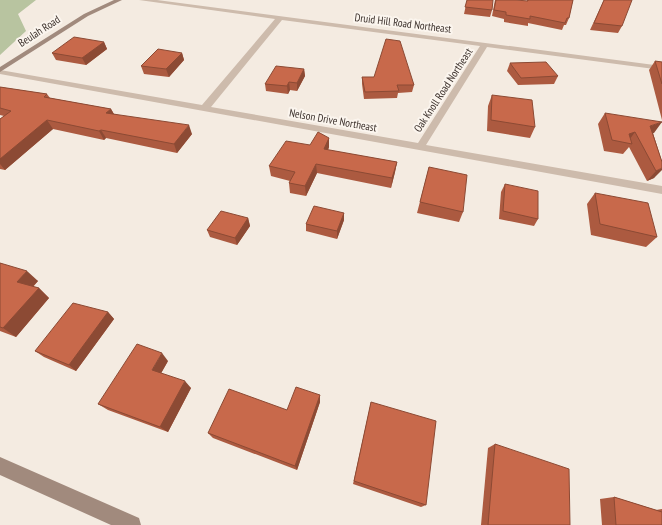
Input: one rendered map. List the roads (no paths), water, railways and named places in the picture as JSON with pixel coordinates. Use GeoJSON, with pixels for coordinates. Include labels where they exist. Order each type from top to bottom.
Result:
{"type":"FeatureCollection","features":[{"type":"Feature","properties":{"kind":"main road","name":"Beulah Road"},"geometry":{"type":"LineString","coordinates":[[0,71],[78,20],[119,0]]}},
{"type":"Feature","properties":{"kind":"main road"},"geometry":{"type":"LineString","coordinates":[[0,466],[132,525]]}},
{"type":"Feature","properties":{"kind":"street","name":"Druid Hill Road Northeast"},"geometry":{"type":"LineString","coordinates":[[142,0],[662,68]]}},
{"type":"Feature","properties":{"kind":"street"},"geometry":{"type":"LineString","coordinates":[[204,109],[279,19]]}},
{"type":"Feature","properties":{"kind":"street","name":"Oak Knoll Road Northeast"},"geometry":{"type":"LineString","coordinates":[[420,147],[485,45]]}},
{"type":"Feature","properties":{"kind":"street","name":"Nelson Drive Northeast"},"geometry":{"type":"LineString","coordinates":[[0,71],[662,190]]}}]}
